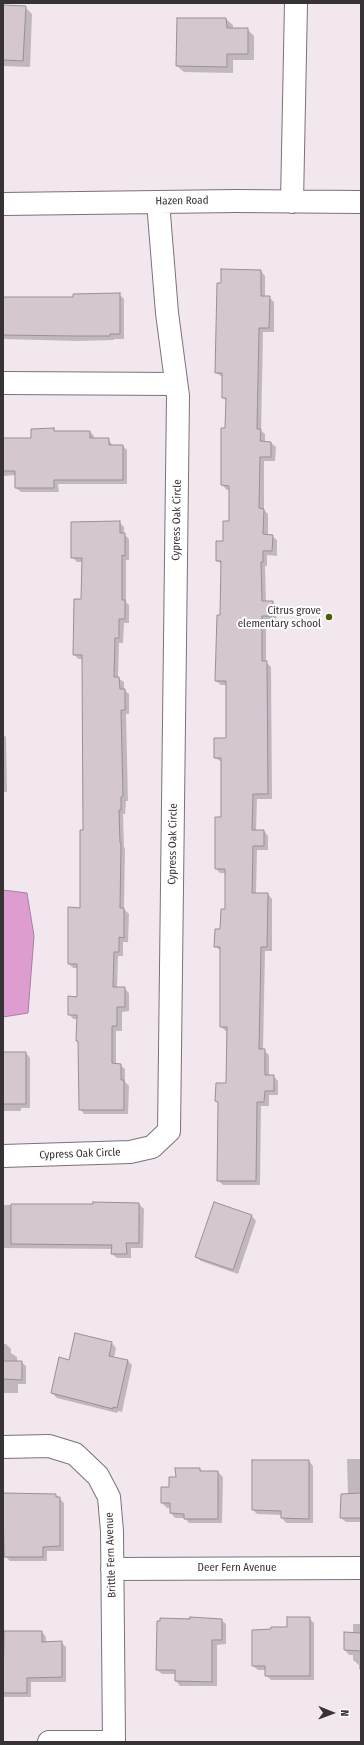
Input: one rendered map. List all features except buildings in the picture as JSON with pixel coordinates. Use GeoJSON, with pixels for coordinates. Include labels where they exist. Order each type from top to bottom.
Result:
{"type":"FeatureCollection","features":[{"type":"Feature","properties":{"kind":"street"},"geometry":{"type":"LineString","coordinates":[[292,202],[296,3]]}},
{"type":"Feature","properties":{"kind":"street","name":"Cypress Oak Circle"},"geometry":{"type":"LineString","coordinates":[[3,1156],[130,1152],[152,1147],[169,1132],[178,396],[168,313],[158,202]]}},
{"type":"Feature","properties":{"kind":"street","name":"Hazen Road"},"geometry":{"type":"LineString","coordinates":[[3,204],[361,202]]}},
{"type":"Feature","properties":{"kind":"street"},"geometry":{"type":"LineString","coordinates":[[3,383],[176,384]]}},
{"type":"Feature","properties":{"kind":"street","name":"Brittle Fern Avenue"},"geometry":{"type":"LineString","coordinates":[[3,1447],[48,1446],[76,1454],[98,1476],[109,1497],[112,1531],[114,1742]]}},
{"type":"Feature","properties":{"kind":"street","name":"Deer Fern Avenue"},"geometry":{"type":"LineString","coordinates":[[112,1569],[361,1568]]}},
{"type":"Feature","properties":{"kind":"street"},"geometry":{"type":"LineString","coordinates":[[49,1742],[114,1742]]}},
{"type":"Feature","properties":{"kind":"shaded area"},"geometry":{"type":"Polygon","coordinates":[[[3,890],[27,893],[34,936],[28,1013],[3,1017],[3,890]]]}},
{"type":"Feature","properties":{"kind":"place","name":"Citrus grove elementary school"},"geometry":{"type":"Point","coordinates":[329,617]}}]}
